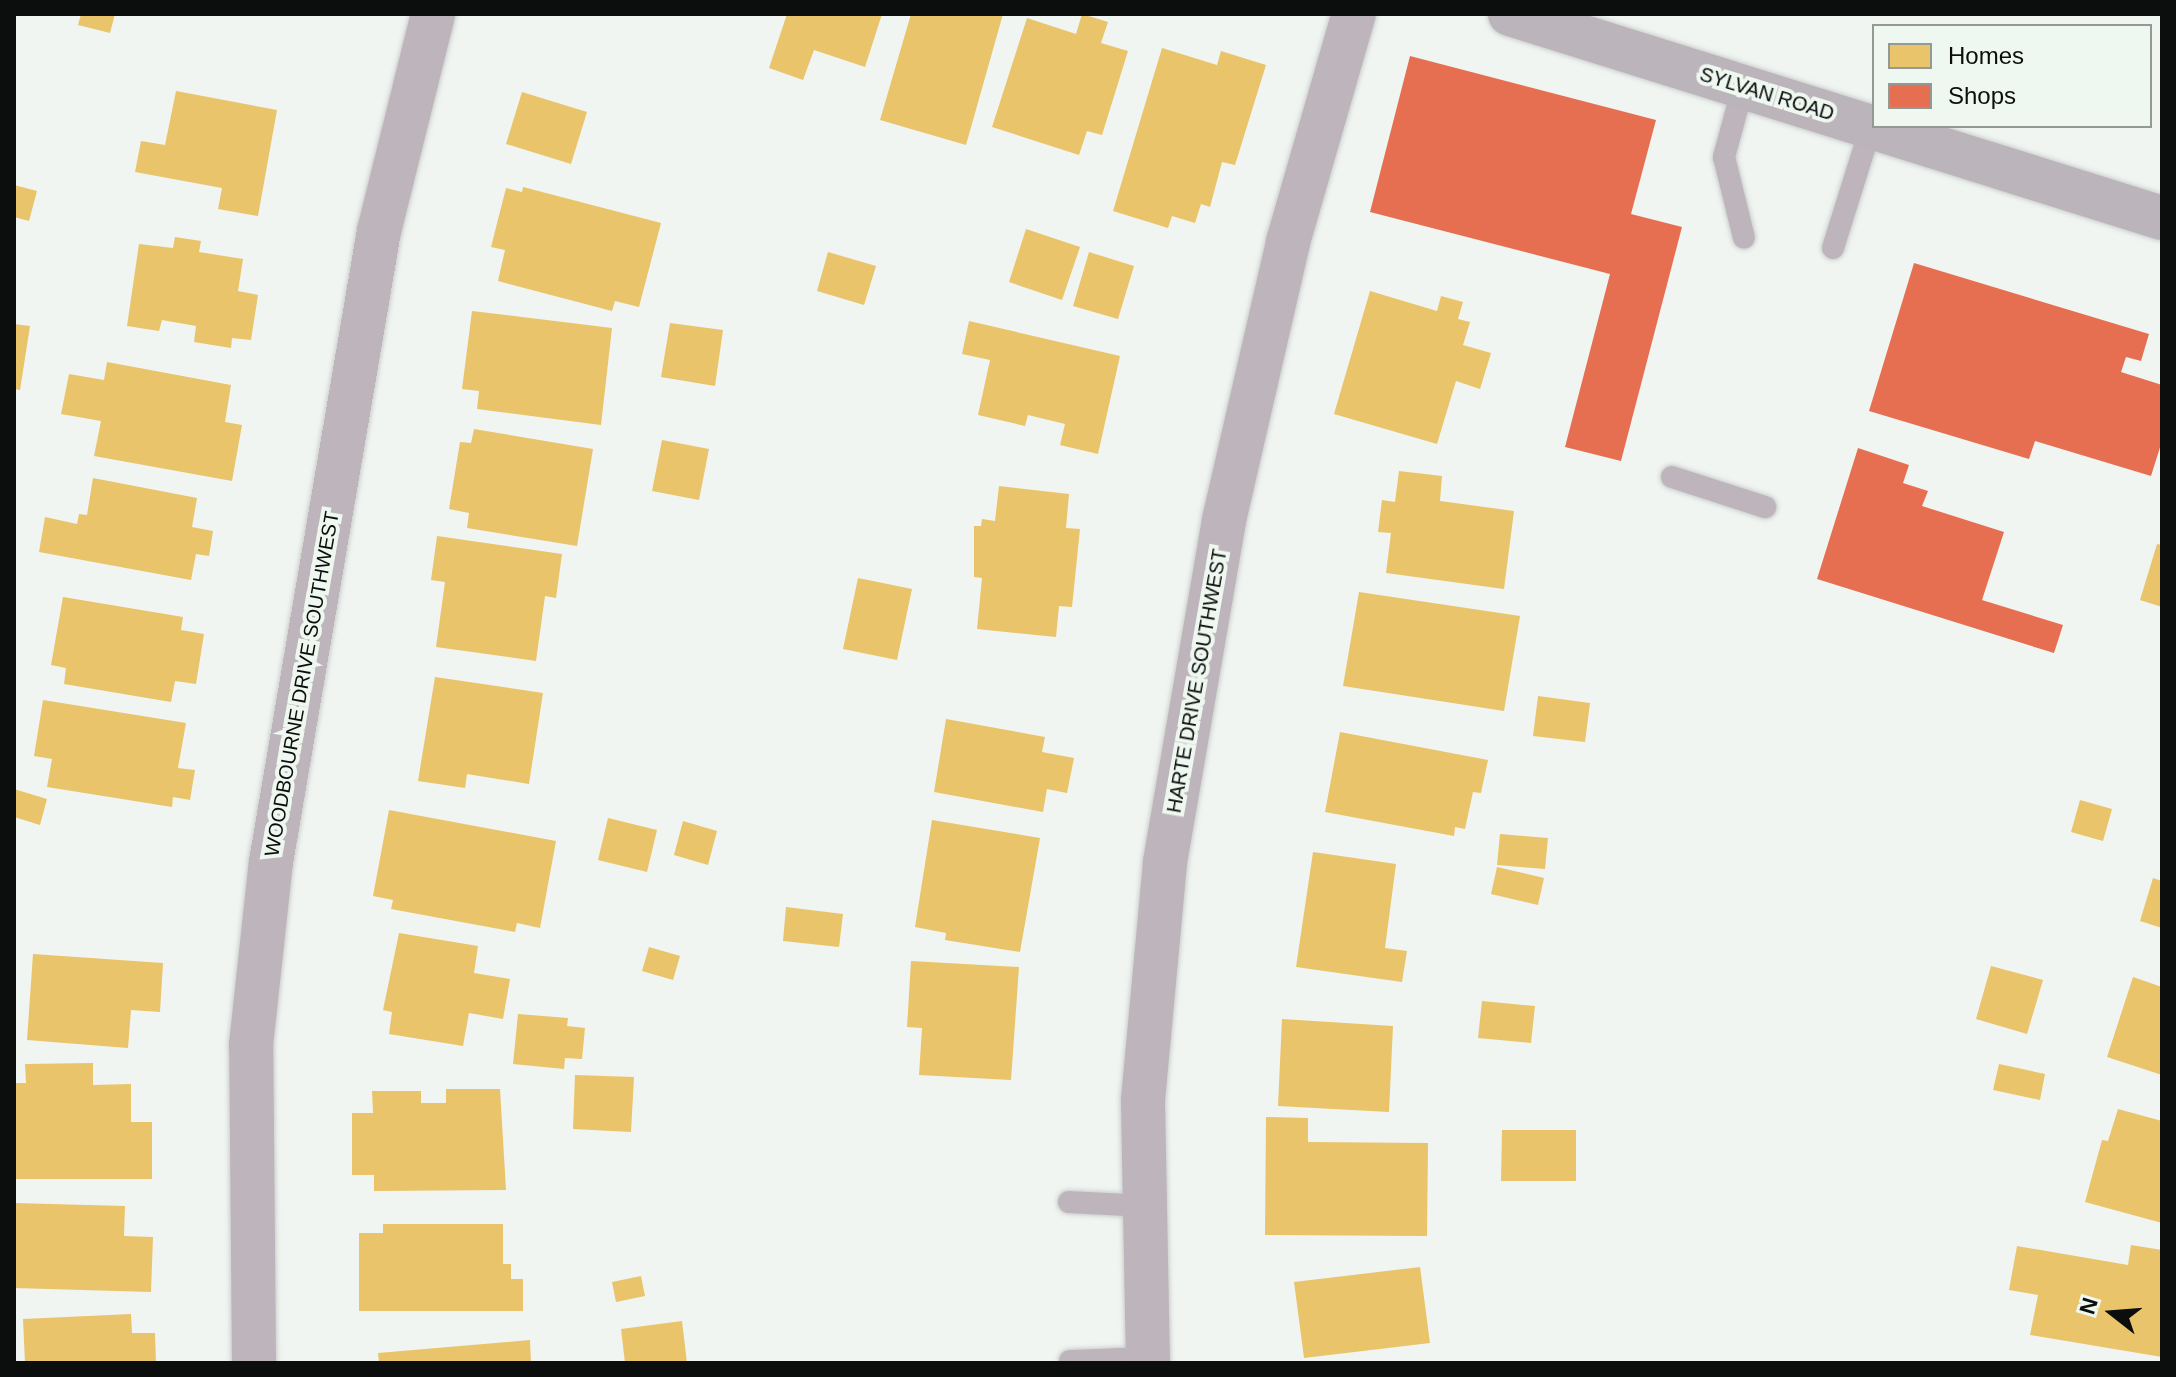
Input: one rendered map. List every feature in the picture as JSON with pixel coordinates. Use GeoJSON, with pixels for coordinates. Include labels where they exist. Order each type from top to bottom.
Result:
{"type":"FeatureCollection","features":[{"type":"Feature","properties":{"kind":"main road","name":"SYLVAN ROAD"},"geometry":{"type":"LineString","coordinates":[[1510,14],[1871,127]]}},
{"type":"Feature","properties":{"kind":"main road","name":"SYLVAN ROAD"},"geometry":{"type":"LineString","coordinates":[[1874,128],[2162,218]]}},
{"type":"Feature","properties":{"kind":"street","name":"WOODBOURNE DRIVE SOUTHWEST"},"geometry":{"type":"LineString","coordinates":[[254,1363],[251,1045],[271,862],[379,231],[433,14]]}},
{"type":"Feature","properties":{"kind":"street","name":"HARTE DRIVE SOUTHWEST"},"geometry":{"type":"LineString","coordinates":[[1148,1361],[1143,1100],[1165,862],[1222,536],[1288,242],[1354,14]]}},
{"type":"Feature","properties":{"kind":"lane"},"geometry":{"type":"LineString","coordinates":[[1743,87],[1724,157],[1744,238]]}},
{"type":"Feature","properties":{"kind":"lane"},"geometry":{"type":"LineString","coordinates":[[1833,248],[1871,127]]}},
{"type":"Feature","properties":{"kind":"lane"},"geometry":{"type":"LineString","coordinates":[[1672,477],[1765,507]]}},
{"type":"Feature","properties":{"kind":"lane"},"geometry":{"type":"LineString","coordinates":[[1069,1202],[1145,1206]]}},
{"type":"Feature","properties":{"kind":"lane"},"geometry":{"type":"LineString","coordinates":[[1070,1361],[1148,1361]]}},
{"type":"Feature","properties":{"kind":"building: Homes"},"geometry":{"type":"Polygon","coordinates":[[[81,14],[115,14],[110,33],[78,25],[81,14]]]}},
{"type":"Feature","properties":{"kind":"building: Homes"},"geometry":{"type":"Polygon","coordinates":[[[787,14],[882,14],[865,67],[814,50],[803,80],[769,68],[787,14]]]}},
{"type":"Feature","properties":{"kind":"building: Homes"},"geometry":{"type":"Polygon","coordinates":[[[911,14],[1003,14],[966,145],[880,120],[911,14]]]}},
{"type":"Feature","properties":{"kind":"building: Homes"},"geometry":{"type":"Polygon","coordinates":[[[1082,14],[1108,22],[1101,43],[1128,51],[1102,135],[1087,131],[1079,155],[992,127],[1027,18],[1076,34],[1082,14]]]}},
{"type":"Feature","properties":{"kind":"building: Homes"},"geometry":{"type":"Polygon","coordinates":[[[1162,48],[1217,65],[1221,51],[1266,65],[1235,165],[1222,162],[1210,207],[1201,204],[1195,223],[1172,216],[1168,228],[1113,211],[1162,48]]]}},
{"type":"Feature","properties":{"kind":"building: Homes"},"geometry":{"type":"Polygon","coordinates":[[[176,91],[277,110],[258,216],[218,209],[222,188],[135,172],[141,141],[165,145],[176,91]]]}},
{"type":"Feature","properties":{"kind":"building: Homes"},"geometry":{"type":"Polygon","coordinates":[[[522,92],[587,112],[571,164],[506,144],[522,92]]]}},
{"type":"Feature","properties":{"kind":"building: Homes"},"geometry":{"type":"Polygon","coordinates":[[[14,185],[37,191],[29,221],[14,217],[14,185]]]}},
{"type":"Feature","properties":{"kind":"building: Homes"},"geometry":{"type":"Polygon","coordinates":[[[523,187],[661,223],[639,307],[615,301],[612,311],[498,281],[505,250],[491,247],[506,188],[522,192],[523,187]]]}},
{"type":"Feature","properties":{"kind":"building: Homes"},"geometry":{"type":"Polygon","coordinates":[[[1026,229],[1080,247],[1062,300],[1009,282],[1026,229]]]}},
{"type":"Feature","properties":{"kind":"building: Homes"},"geometry":{"type":"Polygon","coordinates":[[[175,237],[201,241],[199,252],[243,259],[238,291],[258,295],[251,340],[232,338],[231,348],[194,342],[196,326],[162,320],[159,331],[127,326],[139,244],[173,248],[175,237]]]}},
{"type":"Feature","properties":{"kind":"building: Homes"},"geometry":{"type":"Polygon","coordinates":[[[828,252],[876,266],[864,305],[817,291],[828,252]]]}},
{"type":"Feature","properties":{"kind":"building: Homes"},"geometry":{"type":"Polygon","coordinates":[[[1089,252],[1134,266],[1118,319],[1073,306],[1089,252]]]}},
{"type":"Feature","properties":{"kind":"building: Homes"},"geometry":{"type":"Polygon","coordinates":[[[1370,291],[1437,311],[1441,296],[1463,302],[1458,319],[1470,322],[1463,345],[1491,353],[1480,389],[1456,381],[1437,444],[1334,414],[1370,291]]]}},
{"type":"Feature","properties":{"kind":"building: Homes"},"geometry":{"type":"Polygon","coordinates":[[[472,311],[612,328],[601,425],[477,409],[479,391],[462,389],[472,311]]]}},
{"type":"Feature","properties":{"kind":"building: Homes"},"geometry":{"type":"Polygon","coordinates":[[[969,321],[1120,356],[1098,454],[1060,445],[1065,424],[1028,415],[1025,426],[978,415],[990,360],[962,354],[969,321]]]}},
{"type":"Feature","properties":{"kind":"building: Homes"},"geometry":{"type":"Polygon","coordinates":[[[670,323],[723,330],[715,386],[661,377],[670,323]]]}},
{"type":"Feature","properties":{"kind":"building: Homes"},"geometry":{"type":"Polygon","coordinates":[[[14,324],[30,326],[20,390],[14,389],[14,324]]]}},
{"type":"Feature","properties":{"kind":"building: Homes"},"geometry":{"type":"Polygon","coordinates":[[[107,362],[231,385],[225,422],[242,425],[232,481],[94,456],[101,421],[61,414],[69,374],[104,380],[107,362]]]}},
{"type":"Feature","properties":{"kind":"building: Homes"},"geometry":{"type":"Polygon","coordinates":[[[474,429],[593,449],[577,546],[467,528],[469,513],[449,509],[460,442],[471,443],[474,429]]]}},
{"type":"Feature","properties":{"kind":"building: Homes"},"geometry":{"type":"Polygon","coordinates":[[[662,440],[709,449],[699,500],[652,491],[662,440]]]}},
{"type":"Feature","properties":{"kind":"building: Homes"},"geometry":{"type":"Polygon","coordinates":[[[1399,471],[1442,476],[1440,501],[1514,511],[1504,589],[1386,573],[1391,533],[1378,532],[1382,500],[1395,502],[1399,471]]]}},
{"type":"Feature","properties":{"kind":"building: Homes"},"geometry":{"type":"Polygon","coordinates":[[[93,478],[197,498],[192,527],[213,531],[209,556],[196,554],[191,580],[39,552],[45,517],[77,524],[79,514],[87,515],[93,478]]]}},
{"type":"Feature","properties":{"kind":"building: Homes"},"geometry":{"type":"Polygon","coordinates":[[[999,486],[1069,494],[1066,528],[1080,529],[1072,607],[1059,606],[1056,637],[977,629],[982,578],[974,577],[974,526],[981,526],[982,519],[995,521],[999,486]]]}},
{"type":"Feature","properties":{"kind":"building: Homes"},"geometry":{"type":"Polygon","coordinates":[[[437,536],[562,554],[556,598],[545,596],[536,661],[436,647],[445,582],[431,580],[437,536]]]}},
{"type":"Feature","properties":{"kind":"building: Homes"},"geometry":{"type":"Polygon","coordinates":[[[2157,544],[2162,545],[2162,607],[2140,600],[2157,544]]]}},
{"type":"Feature","properties":{"kind":"building: Homes"},"geometry":{"type":"Polygon","coordinates":[[[858,578],[912,589],[897,660],[843,649],[858,578]]]}},
{"type":"Feature","properties":{"kind":"building: Homes"},"geometry":{"type":"Polygon","coordinates":[[[1359,592],[1520,616],[1504,711],[1343,686],[1359,592]]]}},
{"type":"Feature","properties":{"kind":"building: Homes"},"geometry":{"type":"Polygon","coordinates":[[[63,597],[183,617],[181,630],[204,634],[196,684],[175,681],[171,702],[64,684],[66,668],[51,665],[63,597]]]}},
{"type":"Feature","properties":{"kind":"building: Homes"},"geometry":{"type":"Polygon","coordinates":[[[435,677],[543,693],[529,784],[467,774],[465,788],[418,781],[435,677]]]}},
{"type":"Feature","properties":{"kind":"building: Homes"},"geometry":{"type":"Polygon","coordinates":[[[1538,696],[1590,703],[1585,742],[1533,736],[1538,696]]]}},
{"type":"Feature","properties":{"kind":"building: Homes"},"geometry":{"type":"Polygon","coordinates":[[[43,700],[186,723],[178,768],[195,770],[190,800],[173,797],[172,807],[47,787],[52,759],[34,756],[43,700]]]}},
{"type":"Feature","properties":{"kind":"building: Homes"},"geometry":{"type":"Polygon","coordinates":[[[946,719],[1045,737],[1042,752],[1074,758],[1067,793],[1047,789],[1043,812],[934,792],[946,719]]]}},
{"type":"Feature","properties":{"kind":"building: Homes"},"geometry":{"type":"Polygon","coordinates":[[[1340,732],[1488,760],[1481,793],[1473,792],[1465,829],[1455,827],[1454,836],[1325,812],[1340,732]]]}},
{"type":"Feature","properties":{"kind":"building: Homes"},"geometry":{"type":"Polygon","coordinates":[[[14,789],[47,799],[40,825],[14,817],[14,789]]]}},
{"type":"Feature","properties":{"kind":"building: Homes"},"geometry":{"type":"Polygon","coordinates":[[[2080,800],[2112,809],[2103,841],[2071,832],[2080,800]]]}},
{"type":"Feature","properties":{"kind":"building: Homes"},"geometry":{"type":"Polygon","coordinates":[[[389,810],[556,841],[540,928],[517,923],[515,932],[391,909],[393,900],[373,896],[389,810]]]}},
{"type":"Feature","properties":{"kind":"building: Homes"},"geometry":{"type":"Polygon","coordinates":[[[608,818],[657,830],[647,872],[598,860],[608,818]]]}},
{"type":"Feature","properties":{"kind":"building: Homes"},"geometry":{"type":"Polygon","coordinates":[[[932,820],[1040,838],[1020,952],[945,940],[946,933],[915,927],[932,820]]]}},
{"type":"Feature","properties":{"kind":"building: Homes"},"geometry":{"type":"Polygon","coordinates":[[[683,821],[717,831],[708,865],[674,855],[683,821]]]}},
{"type":"Feature","properties":{"kind":"building: Homes"},"geometry":{"type":"Polygon","coordinates":[[[1500,834],[1548,838],[1545,869],[1497,865],[1500,834]]]}},
{"type":"Feature","properties":{"kind":"building: Homes"},"geometry":{"type":"Polygon","coordinates":[[[1313,852],[1396,864],[1385,948],[1407,951],[1402,982],[1296,967],[1313,852]]]}},
{"type":"Feature","properties":{"kind":"building: Homes"},"geometry":{"type":"Polygon","coordinates":[[[1497,867],[1544,878],[1538,905],[1491,894],[1497,867]]]}},
{"type":"Feature","properties":{"kind":"building: Homes"},"geometry":{"type":"Polygon","coordinates":[[[2153,878],[2162,881],[2162,928],[2140,921],[2153,878]]]}},
{"type":"Feature","properties":{"kind":"building: Homes"},"geometry":{"type":"Polygon","coordinates":[[[786,907],[843,914],[839,947],[783,941],[786,907]]]}},
{"type":"Feature","properties":{"kind":"building: Homes"},"geometry":{"type":"Polygon","coordinates":[[[399,933],[478,946],[474,973],[510,979],[503,1019],[469,1013],[463,1046],[389,1034],[392,1012],[383,1010],[399,933]]]}},
{"type":"Feature","properties":{"kind":"building: Homes"},"geometry":{"type":"Polygon","coordinates":[[[649,947],[680,956],[673,980],[642,971],[649,947]]]}},
{"type":"Feature","properties":{"kind":"building: Homes"},"geometry":{"type":"Polygon","coordinates":[[[33,954],[163,963],[160,1012],[131,1010],[128,1048],[27,1040],[33,954]]]}},
{"type":"Feature","properties":{"kind":"building: Homes"},"geometry":{"type":"Polygon","coordinates":[[[911,961],[1019,967],[1011,1080],[919,1075],[922,1028],[907,1027],[911,961]]]}},
{"type":"Feature","properties":{"kind":"building: Homes"},"geometry":{"type":"Polygon","coordinates":[[[1991,966],[2043,980],[2027,1034],[1976,1019],[1991,966]]]}},
{"type":"Feature","properties":{"kind":"building: Homes"},"geometry":{"type":"Polygon","coordinates":[[[2133,977],[2162,987],[2162,1075],[2107,1057],[2133,977]]]}},
{"type":"Feature","properties":{"kind":"building: Homes"},"geometry":{"type":"Polygon","coordinates":[[[1482,1001],[1535,1006],[1531,1043],[1478,1038],[1482,1001]]]}},
{"type":"Feature","properties":{"kind":"building: Homes"},"geometry":{"type":"Polygon","coordinates":[[[518,1014],[568,1018],[567,1026],[585,1028],[582,1059],[565,1058],[564,1069],[513,1064],[518,1014]]]}},
{"type":"Feature","properties":{"kind":"building: Homes"},"geometry":{"type":"Polygon","coordinates":[[[1282,1019],[1393,1026],[1389,1112],[1278,1106],[1282,1019]]]}},
{"type":"Feature","properties":{"kind":"building: Homes"},"geometry":{"type":"Polygon","coordinates":[[[93,1063],[93,1085],[131,1084],[131,1122],[152,1122],[152,1179],[15,1179],[15,1083],[26,1083],[25,1064],[93,1063]]]}},
{"type":"Feature","properties":{"kind":"building: Homes"},"geometry":{"type":"Polygon","coordinates":[[[1999,1064],[2045,1074],[2040,1100],[1993,1090],[1999,1064]]]}},
{"type":"Feature","properties":{"kind":"building: Homes"},"geometry":{"type":"Polygon","coordinates":[[[575,1075],[634,1077],[631,1132],[573,1129],[575,1075]]]}},
{"type":"Feature","properties":{"kind":"building: Homes"},"geometry":{"type":"Polygon","coordinates":[[[446,1089],[500,1089],[506,1190],[374,1191],[374,1175],[352,1175],[352,1113],[373,1113],[372,1091],[421,1091],[421,1103],[446,1103],[446,1089]]]}},
{"type":"Feature","properties":{"kind":"building: Homes"},"geometry":{"type":"Polygon","coordinates":[[[2118,1109],[2162,1121],[2162,1223],[2085,1202],[2102,1140],[2108,1141],[2118,1109]]]}},
{"type":"Feature","properties":{"kind":"building: Homes"},"geometry":{"type":"Polygon","coordinates":[[[1266,1117],[1308,1118],[1308,1142],[1428,1143],[1427,1236],[1265,1235],[1266,1117]]]}},
{"type":"Feature","properties":{"kind":"building: Homes"},"geometry":{"type":"Polygon","coordinates":[[[1502,1130],[1576,1130],[1576,1181],[1501,1181],[1502,1130]]]}},
{"type":"Feature","properties":{"kind":"building: Homes"},"geometry":{"type":"Polygon","coordinates":[[[14,1203],[125,1206],[124,1236],[153,1237],[151,1292],[14,1288],[14,1203]]]}},
{"type":"Feature","properties":{"kind":"building: Homes"},"geometry":{"type":"Polygon","coordinates":[[[383,1224],[503,1224],[503,1264],[511,1264],[511,1279],[523,1279],[523,1311],[359,1311],[359,1233],[383,1233],[383,1224]]]}},
{"type":"Feature","properties":{"kind":"building: Homes"},"geometry":{"type":"Polygon","coordinates":[[[2131,1245],[2162,1250],[2162,1357],[2030,1335],[2038,1295],[2009,1290],[2017,1246],[2128,1265],[2131,1245]]]}},
{"type":"Feature","properties":{"kind":"building: Homes"},"geometry":{"type":"Polygon","coordinates":[[[1420,1267],[1430,1343],[1304,1358],[1294,1282],[1420,1267]]]}},
{"type":"Feature","properties":{"kind":"building: Homes"},"geometry":{"type":"Polygon","coordinates":[[[641,1276],[645,1296],[616,1302],[612,1282],[641,1276]]]}},
{"type":"Feature","properties":{"kind":"building: Homes"},"geometry":{"type":"Polygon","coordinates":[[[131,1314],[132,1333],[155,1333],[156,1363],[25,1363],[23,1319],[131,1314]]]}},
{"type":"Feature","properties":{"kind":"building: Homes"},"geometry":{"type":"Polygon","coordinates":[[[682,1321],[687,1363],[625,1363],[621,1329],[682,1321]]]}},
{"type":"Feature","properties":{"kind":"building: Homes"},"geometry":{"type":"Polygon","coordinates":[[[530,1340],[531,1363],[379,1363],[378,1353],[530,1340]]]}},
{"type":"Feature","properties":{"kind":"building: Shops"},"geometry":{"type":"Polygon","coordinates":[[[1410,56],[1656,120],[1631,214],[1682,227],[1621,461],[1565,447],[1610,274],[1370,212],[1410,56]]]}},
{"type":"Feature","properties":{"kind":"building: Shops"},"geometry":{"type":"Polygon","coordinates":[[[1914,263],[2149,334],[2141,361],[2126,357],[2121,372],[2162,385],[2162,441],[2151,476],[2035,441],[2029,459],[1869,411],[1914,263]]]}},
{"type":"Feature","properties":{"kind":"building: Shops"},"geometry":{"type":"Polygon","coordinates":[[[1858,448],[1909,465],[1903,483],[1928,491],[1922,506],[2004,532],[1982,600],[2063,625],[2054,653],[1817,579],[1858,448]]]}}]}
